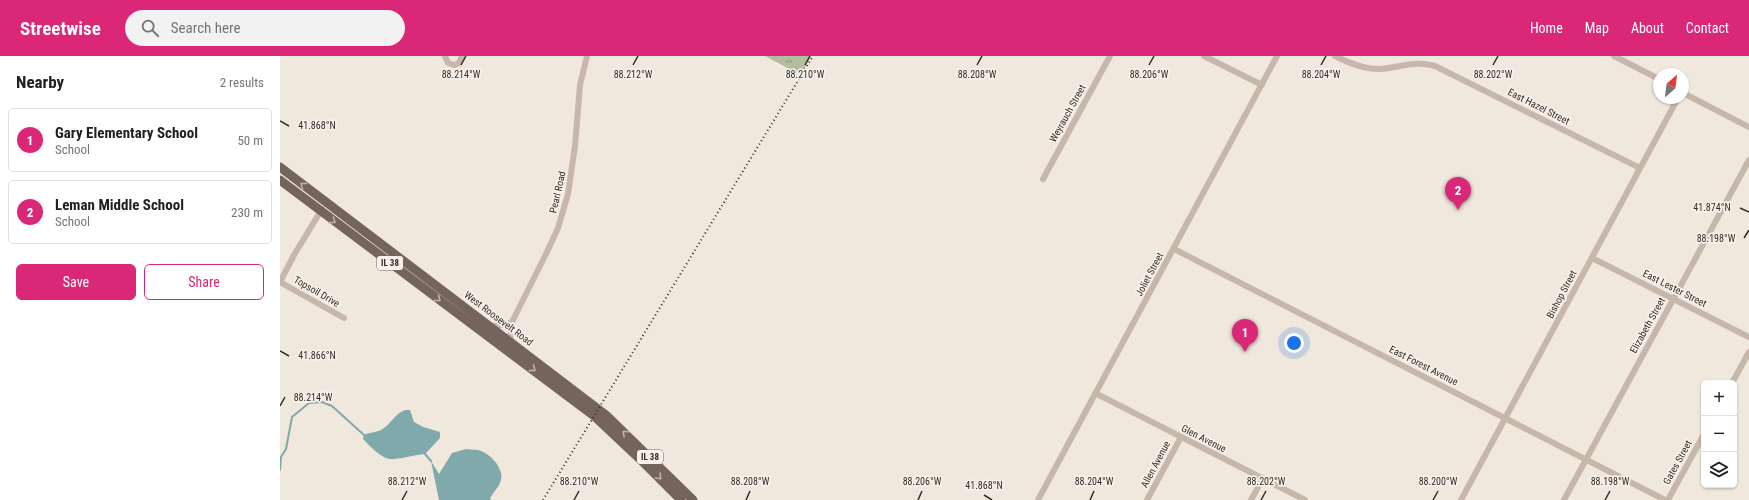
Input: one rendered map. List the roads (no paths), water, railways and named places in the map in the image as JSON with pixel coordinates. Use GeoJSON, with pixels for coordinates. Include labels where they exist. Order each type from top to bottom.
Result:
{"type":"FeatureCollection","features":[{"type":"Feature","properties":{"kind":"main road","name":"West Roosevelt Road"},"geometry":{"type":"LineString","coordinates":[[280,167],[491,326],[606,415],[693,500]]}},
{"type":"Feature","properties":{"kind":"main road","name":"West Roosevelt Road"},"geometry":{"type":"LineString","coordinates":[[280,180],[594,416],[643,462],[680,500]]}},
{"type":"Feature","properties":{"kind":"street"},"geometry":{"type":"LineString","coordinates":[[445,56],[448,62],[454,64],[459,63],[462,56]]}},
{"type":"Feature","properties":{"kind":"street","name":"Pearl Road"},"geometry":{"type":"LineString","coordinates":[[510,341],[512,322],[546,254],[565,206],[575,146],[580,85],[587,56]]}},
{"type":"Feature","properties":{"kind":"street","name":"Weyrauch Street"},"geometry":{"type":"LineString","coordinates":[[1043,179],[1110,56]]}},
{"type":"Feature","properties":{"kind":"street"},"geometry":{"type":"LineString","coordinates":[[1204,56],[1262,85]]}},
{"type":"Feature","properties":{"kind":"street","name":"Joliet Street"},"geometry":{"type":"LineString","coordinates":[[1038,500],[1277,56]]}},
{"type":"Feature","properties":{"kind":"street","name":"East Hazel Street"},"geometry":{"type":"LineString","coordinates":[[1335,56],[1356,66],[1370,68],[1386,68],[1410,63],[1435,66],[1640,168]]}},
{"type":"Feature","properties":{"kind":"street"},"geometry":{"type":"LineString","coordinates":[[1614,56],[1653,76]]}},
{"type":"Feature","properties":{"kind":"street"},"geometry":{"type":"LineString","coordinates":[[1689,96],[1749,127]]}},
{"type":"Feature","properties":{"kind":"street","name":"Bishop Street"},"geometry":{"type":"LineString","coordinates":[[1461,500],[1675,104]]}},
{"type":"Feature","properties":{"kind":"street","name":"Elizabeth Street"},"geometry":{"type":"LineString","coordinates":[[1564,500],[1749,160]]}},
{"type":"Feature","properties":{"kind":"street"},"geometry":{"type":"LineString","coordinates":[[280,282],[294,255],[326,202]]}},
{"type":"Feature","properties":{"kind":"street","name":"East Forest Avenue"},"geometry":{"type":"LineString","coordinates":[[1174,249],[1667,500]]}},
{"type":"Feature","properties":{"kind":"street","name":"East Lester Street"},"geometry":{"type":"LineString","coordinates":[[1592,258],[1749,337]]}},
{"type":"Feature","properties":{"kind":"street","name":"Topsoil Drive"},"geometry":{"type":"LineString","coordinates":[[280,282],[344,318]]}},
{"type":"Feature","properties":{"kind":"street"},"geometry":{"type":"LineString","coordinates":[[491,326],[504,325],[512,322]]}},
{"type":"Feature","properties":{"kind":"street"},"geometry":{"type":"LineString","coordinates":[[1734,380],[1749,352]]}},
{"type":"Feature","properties":{"kind":"street","name":"Glen Avenue"},"geometry":{"type":"LineString","coordinates":[[1095,393],[1305,500]]}},
{"type":"Feature","properties":{"kind":"street","name":"Allen Avenue"},"geometry":{"type":"LineString","coordinates":[[1147,500],[1181,437]]}},
{"type":"Feature","properties":{"kind":"street","name":"Gates Street"},"geometry":{"type":"LineString","coordinates":[[1667,500],[1701,439]]}},
{"type":"Feature","properties":{"kind":"street"},"geometry":{"type":"LineString","coordinates":[[1251,500],[1263,478]]}},
{"type":"Feature","properties":{"kind":"water"},"geometry":{"type":"Polygon","coordinates":[[[405,410],[410,410],[414,422],[423,427],[440,432],[440,438],[425,454],[394,459],[386,458],[363,439],[364,435],[382,430],[399,413],[405,410]]]}},
{"type":"Feature","properties":{"kind":"water"},"geometry":{"type":"Polygon","coordinates":[[[466,449],[478,450],[485,453],[497,464],[500,469],[501,478],[499,485],[490,499],[492,500],[439,500],[431,461],[439,474],[452,453],[466,449]]]}},
{"type":"Feature","properties":{"kind":"waterway"},"geometry":{"type":"LineString","coordinates":[[280,470],[281,457],[286,449],[292,417],[309,403],[322,402],[332,406],[364,435]]}},
{"type":"Feature","properties":{"kind":"waterway"},"geometry":{"type":"LineString","coordinates":[[425,454],[431,461]]}},
{"type":"Feature","properties":{"kind":"railway"},"geometry":{"type":"LineString","coordinates":[[543,500],[813,56]]}},
{"type":"Feature","properties":{"kind":"place","name":"Leman Middle School"},"geometry":{"type":"Point","coordinates":[1458,210]}},
{"type":"Feature","properties":{"kind":"place","name":"Gary Elementary School"},"geometry":{"type":"Point","coordinates":[1245,352]}}]}
